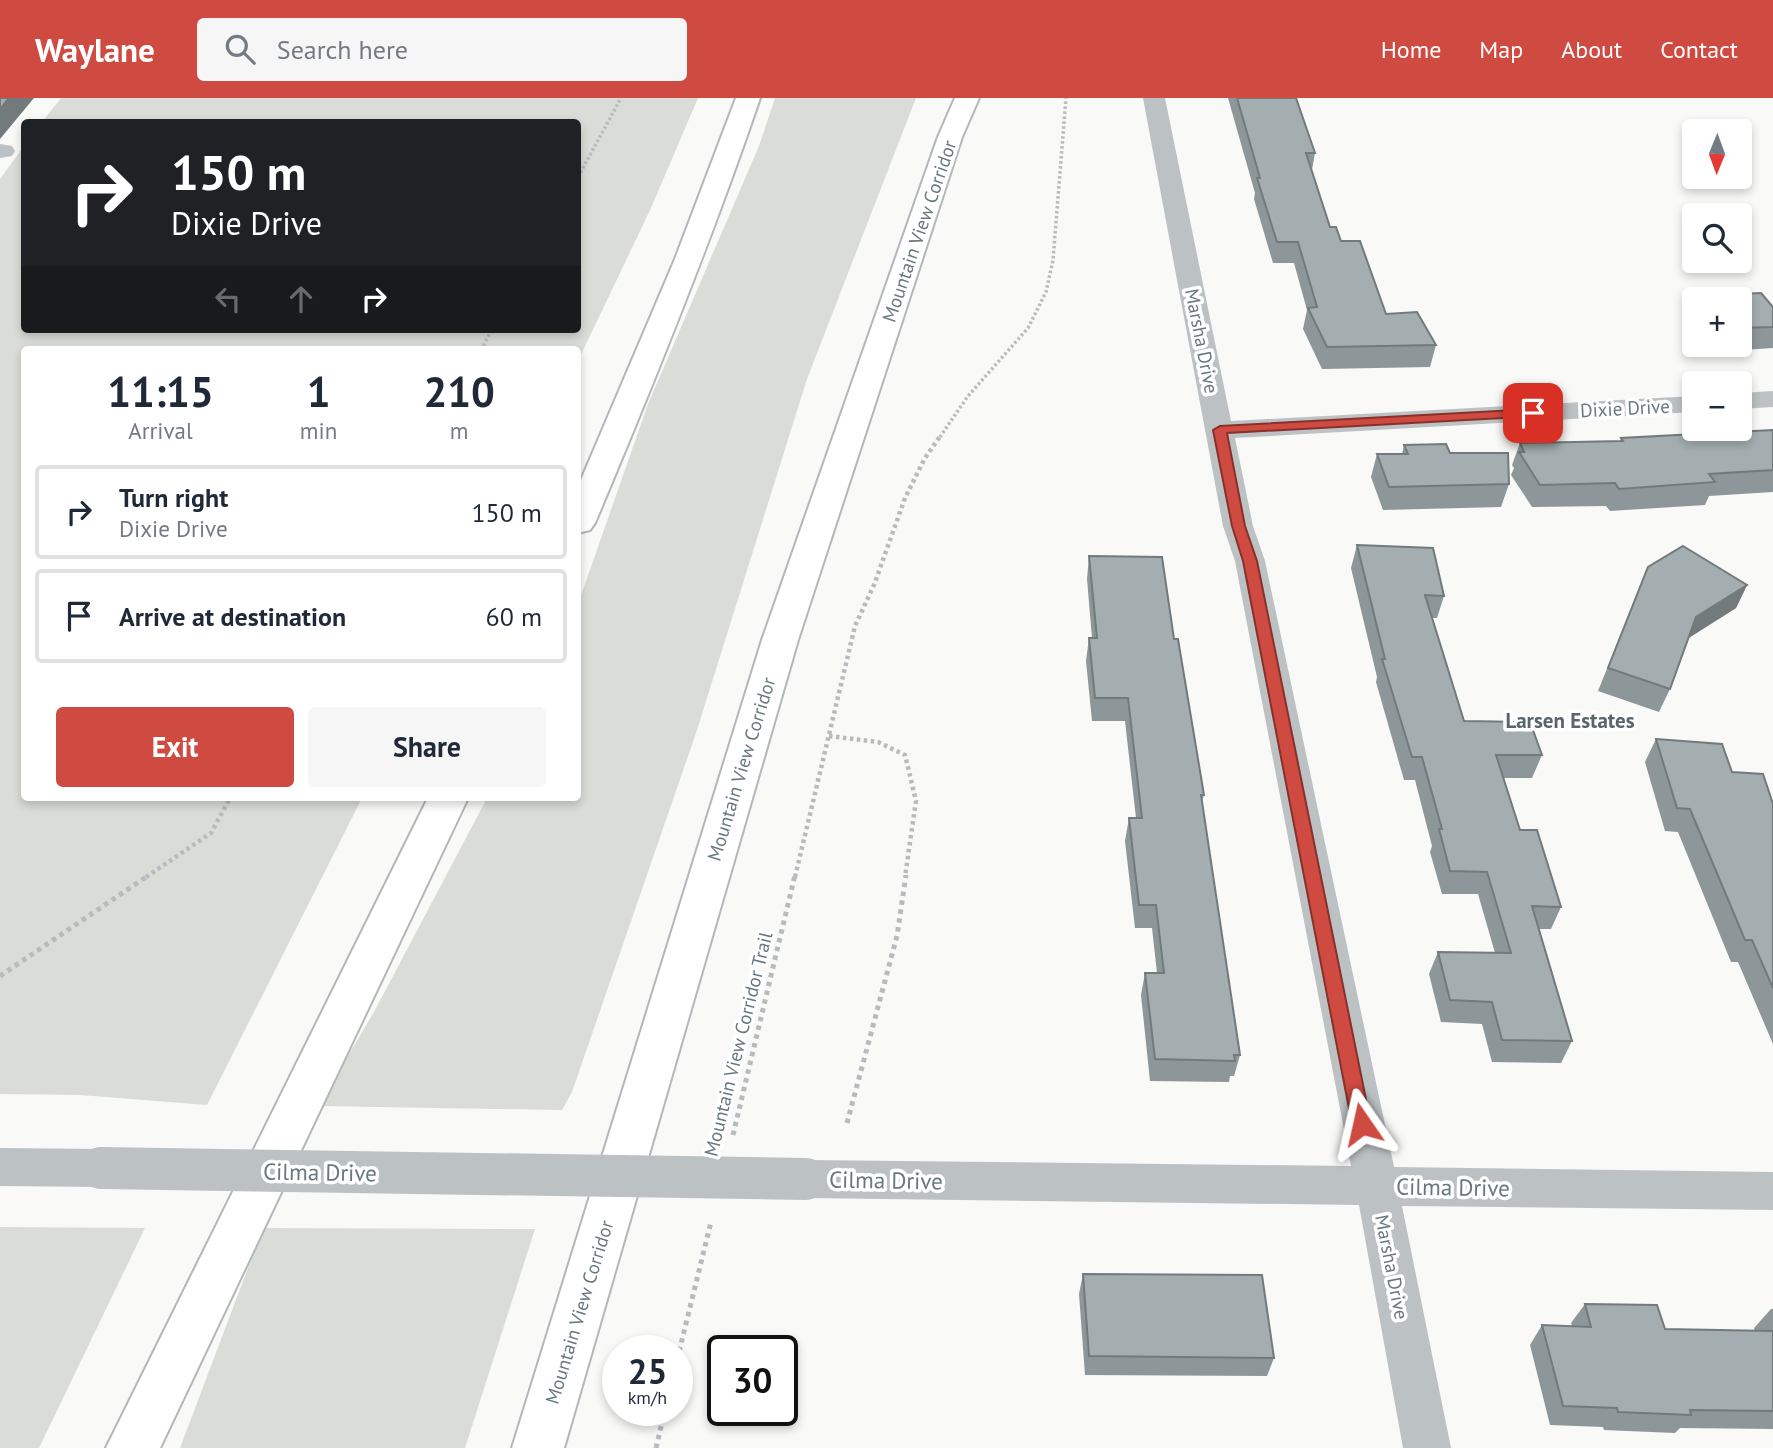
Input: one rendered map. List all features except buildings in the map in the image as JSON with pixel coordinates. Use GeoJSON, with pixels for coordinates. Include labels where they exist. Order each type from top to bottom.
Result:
{"type":"FeatureCollection","features":[{"type":"Feature","properties":{"kind":"highway"},"geometry":{"type":"LineString","coordinates":[[581,516],[692,254],[748,98]]}},
{"type":"Feature","properties":{"kind":"highway","name":"Mountain View Corridor"},"geometry":{"type":"LineString","coordinates":[[538,1448],[780,640],[946,150],[967,98]]}},
{"type":"Feature","properties":{"kind":"highway"},"geometry":{"type":"LineString","coordinates":[[132,1448],[447,801]]}},
{"type":"Feature","properties":{"kind":"street","name":"Marsha Drive"},"geometry":{"type":"LineString","coordinates":[[1154,98],[1238,526],[1250,561],[1362,1124],[1377,1186],[1427,1448]]}},
{"type":"Feature","properties":{"kind":"street"},"geometry":{"type":"LineString","coordinates":[[1752,401],[1773,400]]}},
{"type":"Feature","properties":{"kind":"street","name":"Dixie Drive"},"geometry":{"type":"LineString","coordinates":[[1220,430],[1682,405]]}},
{"type":"Feature","properties":{"kind":"street","name":"Cilma Drive"},"geometry":{"type":"LineString","coordinates":[[0,1167],[1773,1191]]}},
{"type":"Feature","properties":{"kind":"path"},"geometry":{"type":"LineString","coordinates":[[581,171],[621,98]]}},
{"type":"Feature","properties":{"kind":"path","name":"Mountain View Corridor Trail"},"geometry":{"type":"LineString","coordinates":[[730,1148],[855,626],[874,585],[905,498],[925,458],[968,396],[1028,328],[1046,292],[1053,260],[1066,98]]}},
{"type":"Feature","properties":{"kind":"path"},"geometry":{"type":"LineString","coordinates":[[829,736],[872,739],[905,755],[916,801],[897,936],[847,1123]]}},
{"type":"Feature","properties":{"kind":"path"},"geometry":{"type":"LineString","coordinates":[[0,976],[211,833],[228,801]]}},
{"type":"Feature","properties":{"kind":"path"},"geometry":{"type":"LineString","coordinates":[[683,1335],[713,1214]]}},
{"type":"Feature","properties":{"kind":"path"},"geometry":{"type":"LineString","coordinates":[[656,1448],[661,1426]]}},
{"type":"Feature","properties":{"kind":"shaded area"},"geometry":{"type":"Polygon","coordinates":[[[61,98],[698,98],[651,208],[581,355],[581,346],[21,346],[21,801],[360,801],[207,1105],[80,1095],[0,1094],[0,179],[21,150],[21,333],[581,333],[581,119],[44,119],[61,98]]]}},
{"type":"Feature","properties":{"kind":"shaded area"},"geometry":{"type":"Polygon","coordinates":[[[775,98],[916,98],[807,379],[696,733],[572,1092],[562,1110],[318,1106],[374,1012],[485,801],[581,801],[581,595],[648,404],[759,146],[775,98]]]}},
{"type":"Feature","properties":{"kind":"shaded area"},"geometry":{"type":"Polygon","coordinates":[[[0,1227],[145,1228],[39,1448],[0,1448],[0,1227]]]}},
{"type":"Feature","properties":{"kind":"shaded area"},"geometry":{"type":"Polygon","coordinates":[[[263,1228],[535,1229],[465,1448],[180,1448],[263,1228]]]}},
{"type":"Feature","properties":{"kind":"district","name":"Larsen Estates"},"geometry":{"type":"Point","coordinates":[1570,720]}},
{"type":"Feature","properties":{"kind":"route"},"geometry":{"type":"LineString","coordinates":[[1362,1124],[1250,561],[1238,526],[1220,430],[1533,413]]}}]}
